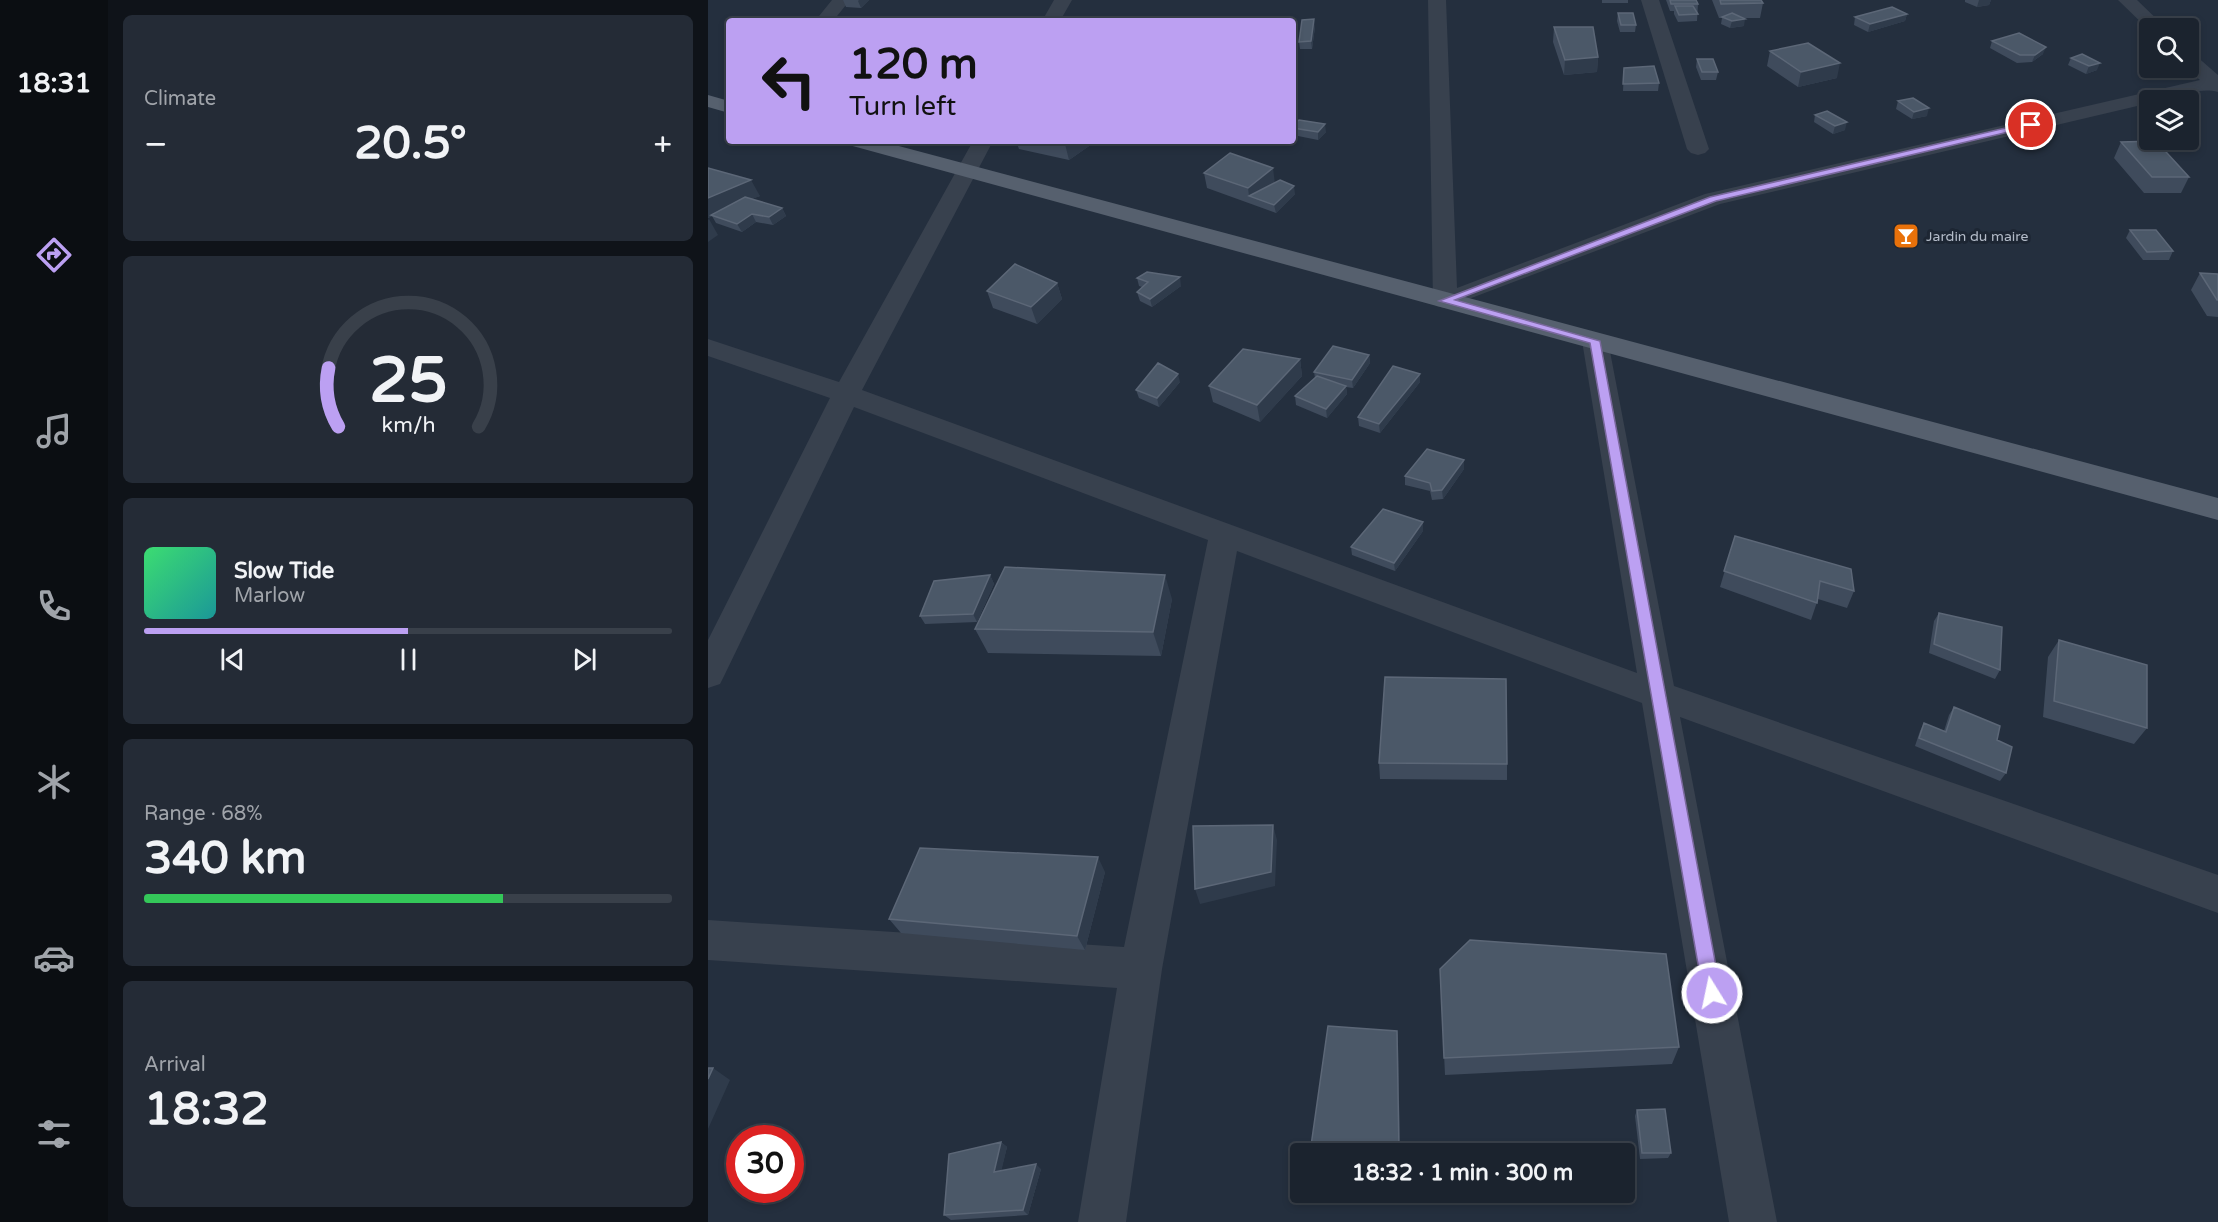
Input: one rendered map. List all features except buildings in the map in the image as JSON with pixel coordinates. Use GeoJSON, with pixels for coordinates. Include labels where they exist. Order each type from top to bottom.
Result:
{"type":"FeatureCollection","features":[{"type":"Feature","properties":{"kind":"main road"},"geometry":{"type":"LineString","coordinates":[[708,101],[726,106]]}},
{"type":"Feature","properties":{"kind":"main road"},"geometry":{"type":"LineString","coordinates":[[867,144],[2218,508]]}},
{"type":"Feature","properties":{"kind":"street"},"geometry":{"type":"LineString","coordinates":[[826,18],[841,0]]}},
{"type":"Feature","properties":{"kind":"street"},"geometry":{"type":"LineString","coordinates":[[1053,18],[1063,0]]}},
{"type":"Feature","properties":{"kind":"street"},"geometry":{"type":"LineString","coordinates":[[1437,0],[1444,301],[1713,199],[2216,83]]}},
{"type":"Feature","properties":{"kind":"street"},"geometry":{"type":"LineString","coordinates":[[1650,0],[1698,149]]}},
{"type":"Feature","properties":{"kind":"street"},"geometry":{"type":"LineString","coordinates":[[2127,0],[2146,18]]}},
{"type":"Feature","properties":{"kind":"street"},"geometry":{"type":"LineString","coordinates":[[2199,68],[2216,83]]}},
{"type":"Feature","properties":{"kind":"street"},"geometry":{"type":"LineString","coordinates":[[708,674],[846,394],[981,144]]}},
{"type":"Feature","properties":{"kind":"street"},"geometry":{"type":"LineString","coordinates":[[1595,341],[1753,1222]]}},
{"type":"Feature","properties":{"kind":"street"},"geometry":{"type":"LineString","coordinates":[[708,347],[846,394],[1659,695],[2218,894]]}},
{"type":"Feature","properties":{"kind":"street"},"geometry":{"type":"LineString","coordinates":[[1102,1222],[1141,969],[1225,534]]}},
{"type":"Feature","properties":{"kind":"street"},"geometry":{"type":"LineString","coordinates":[[708,940],[1141,969]]}},
{"type":"Feature","properties":{"kind":"place","name":"Jardin du maire"},"geometry":{"type":"Point","coordinates":[1906,236]}},
{"type":"Feature","properties":{"kind":"route"},"geometry":{"type":"LineString","coordinates":[[1712,993],[1595,341],[1444,301],[1713,199],[2031,125]]}}]}
